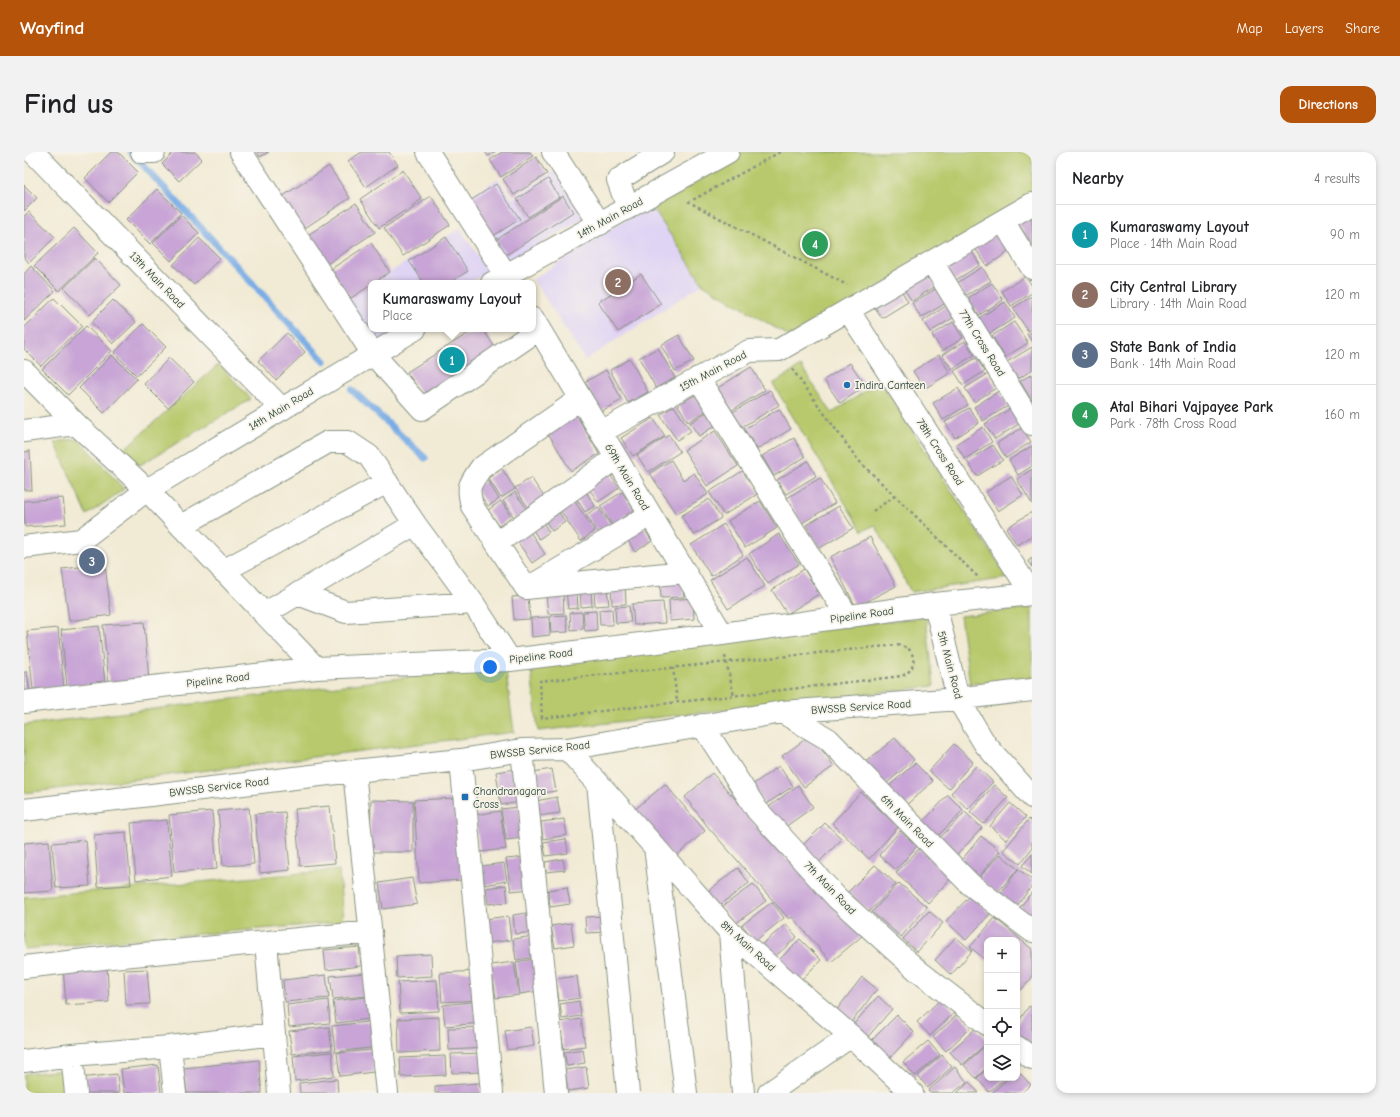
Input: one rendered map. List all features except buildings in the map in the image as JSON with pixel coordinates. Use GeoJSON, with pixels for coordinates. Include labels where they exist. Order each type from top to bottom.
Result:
{"type":"FeatureCollection","features":[{"type":"Feature","properties":{"kind":"street","name":"13th Main Road"},"geometry":{"type":"LineString","coordinates":[[33,152],[282,409]]}},
{"type":"Feature","properties":{"kind":"street"},"geometry":{"type":"LineString","coordinates":[[142,152],[154,152]]}},
{"type":"Feature","properties":{"kind":"street"},"geometry":{"type":"LineString","coordinates":[[241,152],[373,354],[422,409],[525,332]]}},
{"type":"Feature","properties":{"kind":"street"},"geometry":{"type":"LineString","coordinates":[[428,152],[503,280]]}},
{"type":"Feature","properties":{"kind":"street"},"geometry":{"type":"LineString","coordinates":[[553,152],[600,224]]}},
{"type":"Feature","properties":{"kind":"street"},"geometry":{"type":"LineString","coordinates":[[628,208],[618,180],[663,152]]}},
{"type":"Feature","properties":{"kind":"street","name":"14th Main Road"},"geometry":{"type":"LineString","coordinates":[[503,280],[728,152]]}},
{"type":"Feature","properties":{"kind":"street","name":"15th Main Road"},"geometry":{"type":"LineString","coordinates":[[601,432],[750,351],[779,350],[1032,204]]}},
{"type":"Feature","properties":{"kind":"street"},"geometry":{"type":"LineString","coordinates":[[1003,221],[1032,268]]}},
{"type":"Feature","properties":{"kind":"street","name":"77th Cross Road"},"geometry":{"type":"LineString","coordinates":[[932,262],[1032,424]]}},
{"type":"Feature","properties":{"kind":"street","name":"78th Cross Road"},"geometry":{"type":"LineString","coordinates":[[848,310],[1032,594]]}},
{"type":"Feature","properties":{"kind":"street","name":"69th Main Road"},"geometry":{"type":"LineString","coordinates":[[536,324],[722,634]]}},
{"type":"Feature","properties":{"kind":"street","name":"14th Main Road"},"geometry":{"type":"LineString","coordinates":[[24,547],[81,540],[146,490],[410,332]]}},
{"type":"Feature","properties":{"kind":"street"},"geometry":{"type":"LineString","coordinates":[[24,370],[76,424],[146,490],[316,668]]}},
{"type":"Feature","properties":{"kind":"street"},"geometry":{"type":"LineString","coordinates":[[698,378],[848,617]]}},
{"type":"Feature","properties":{"kind":"street"},"geometry":{"type":"LineString","coordinates":[[526,588],[472,506],[469,491],[471,481],[481,468],[580,399]]}},
{"type":"Feature","properties":{"kind":"street"},"geometry":{"type":"LineString","coordinates":[[24,430],[76,424]]}},
{"type":"Feature","properties":{"kind":"street"},"geometry":{"type":"LineString","coordinates":[[181,526],[328,442],[348,442],[369,456],[415,524],[473,603],[510,660]]}},
{"type":"Feature","properties":{"kind":"street"},"geometry":{"type":"LineString","coordinates":[[497,543],[616,458]]}},
{"type":"Feature","properties":{"kind":"street"},"geometry":{"type":"LineString","coordinates":[[223,571],[387,482]]}},
{"type":"Feature","properties":{"kind":"street"},"geometry":{"type":"LineString","coordinates":[[526,588],[650,514]]}},
{"type":"Feature","properties":{"kind":"street"},"geometry":{"type":"LineString","coordinates":[[264,614],[415,524]]}},
{"type":"Feature","properties":{"kind":"street"},"geometry":{"type":"LineString","coordinates":[[526,588],[685,572]]}},
{"type":"Feature","properties":{"kind":"street"},"geometry":{"type":"LineString","coordinates":[[298,594],[346,612],[473,603]]}},
{"type":"Feature","properties":{"kind":"street","name":"Pipeline Road"},"geometry":{"type":"LineString","coordinates":[[24,702],[316,668],[510,660],[722,634],[935,604],[1032,594]]}},
{"type":"Feature","properties":{"kind":"street","name":"5th Main Road"},"geometry":{"type":"LineString","coordinates":[[935,604],[958,699],[984,744],[1032,797]]}},
{"type":"Feature","properties":{"kind":"street","name":"BWSSB Service Road"},"geometry":{"type":"LineString","coordinates":[[24,810],[354,771],[461,760],[522,750],[567,749],[782,712],[958,699],[1032,690]]}},
{"type":"Feature","properties":{"kind":"street","name":"6th Main Road"},"geometry":{"type":"LineString","coordinates":[[782,712],[828,738],[970,884],[1032,931]]}},
{"type":"Feature","properties":{"kind":"street","name":"7th Main Road"},"geometry":{"type":"LineString","coordinates":[[702,725],[757,810],[837,898],[917,970],[984,1022]]}},
{"type":"Feature","properties":{"kind":"street","name":"8th Main Road"},"geometry":{"type":"LineString","coordinates":[[567,749],[730,932],[851,1036],[912,1093]]}},
{"type":"Feature","properties":{"kind":"street"},"geometry":{"type":"LineString","coordinates":[[522,750],[556,1093]]}},
{"type":"Feature","properties":{"kind":"street"},"geometry":{"type":"LineString","coordinates":[[461,760],[492,1093]]}},
{"type":"Feature","properties":{"kind":"street"},"geometry":{"type":"LineString","coordinates":[[354,771],[387,1093]]}},
{"type":"Feature","properties":{"kind":"street"},"geometry":{"type":"LineString","coordinates":[[598,783],[628,1093]]}},
{"type":"Feature","properties":{"kind":"street"},"geometry":{"type":"LineString","coordinates":[[655,847],[686,1093]]}},
{"type":"Feature","properties":{"kind":"street"},"geometry":{"type":"LineString","coordinates":[[24,967],[370,932]]}},
{"type":"Feature","properties":{"kind":"street"},"geometry":{"type":"LineString","coordinates":[[730,932],[743,1093]]}},
{"type":"Feature","properties":{"kind":"street"},"geometry":{"type":"LineString","coordinates":[[266,942],[279,1093]]}},
{"type":"Feature","properties":{"kind":"street"},"geometry":{"type":"LineString","coordinates":[[24,1061],[72,1055],[170,1047],[274,1034]]}},
{"type":"Feature","properties":{"kind":"street"},"geometry":{"type":"LineString","coordinates":[[769,1093],[851,1036]]}},
{"type":"Feature","properties":{"kind":"street"},"geometry":{"type":"LineString","coordinates":[[170,1047],[175,1093]]}},
{"type":"Feature","properties":{"kind":"street"},"geometry":{"type":"LineString","coordinates":[[1020,1049],[1032,1058]]}},
{"type":"Feature","properties":{"kind":"street"},"geometry":{"type":"LineString","coordinates":[[72,1055],[76,1093]]}},
{"type":"Feature","properties":{"kind":"path"},"geometry":{"type":"LineString","coordinates":[[780,152],[689,202],[848,286]]}},
{"type":"Feature","properties":{"kind":"path"},"geometry":{"type":"LineString","coordinates":[[779,350],[858,460],[999,598]]}},
{"type":"Feature","properties":{"kind":"path"},"geometry":{"type":"LineString","coordinates":[[873,511],[895,496]]}},
{"type":"Feature","properties":{"kind":"path"},"geometry":{"type":"LineString","coordinates":[[722,634],[739,719]]}},
{"type":"Feature","properties":{"kind":"path"},"geometry":{"type":"LineString","coordinates":[[897,645],[908,648],[914,657],[912,669],[902,676],[677,702],[542,718],[540,681],[897,645]]}},
{"type":"Feature","properties":{"kind":"path"},"geometry":{"type":"LineString","coordinates":[[673,667],[677,702]]}},
{"type":"Feature","properties":{"kind":"shaded area"},"geometry":{"type":"Polygon","coordinates":[[[555,171],[584,218],[505,266],[463,201],[498,178],[512,199],[555,171]]]}},
{"type":"Feature","properties":{"kind":"shaded area"},"geometry":{"type":"Polygon","coordinates":[[[650,204],[703,284],[585,360],[536,284],[536,280],[533,279],[650,204]]]}},
{"type":"Feature","properties":{"kind":"shaded area"},"geometry":{"type":"Polygon","coordinates":[[[460,228],[488,271],[474,280],[378,280],[460,228]]]}},
{"type":"Feature","properties":{"kind":"shaded area"},"geometry":{"type":"Polygon","coordinates":[[[368,286],[368,332],[397,332],[376,346],[344,301],[368,286]]]}},
{"type":"Feature","properties":{"kind":"green space"},"geometry":{"type":"Polygon","coordinates":[[[742,152],[1032,152],[1032,198],[792,338],[703,284],[650,204],[742,152]]]}},
{"type":"Feature","properties":{"kind":"green space"},"geometry":{"type":"Polygon","coordinates":[[[219,364],[251,399],[140,465],[121,452],[219,364]]]}},
{"type":"Feature","properties":{"kind":"green space"},"geometry":{"type":"Polygon","coordinates":[[[801,366],[832,413],[880,381],[1008,578],[911,592],[875,525],[862,531],[773,384],[801,366]]]}},
{"type":"Feature","properties":{"kind":"green space"},"geometry":{"type":"Polygon","coordinates":[[[78,439],[124,489],[87,515],[55,442],[78,439]]]}},
{"type":"Feature","properties":{"kind":"green space"},"geometry":{"type":"Polygon","coordinates":[[[1032,608],[1032,678],[970,684],[960,616],[1032,608]]]}},
{"type":"Feature","properties":{"kind":"green space"},"geometry":{"type":"Polygon","coordinates":[[[926,617],[934,686],[538,731],[530,662],[926,617]]]}},
{"type":"Feature","properties":{"kind":"green space"},"geometry":{"type":"Polygon","coordinates":[[[505,665],[514,732],[24,793],[24,725],[505,665]]]}},
{"type":"Feature","properties":{"kind":"green space"},"geometry":{"type":"Polygon","coordinates":[[[339,870],[343,922],[24,949],[24,897],[339,870]]]}},
{"type":"Feature","properties":{"kind":"green space"},"geometry":{"type":"Polygon","coordinates":[[[64,1070],[66,1093],[24,1093],[24,1074],[64,1070]]]}},
{"type":"Feature","properties":{"kind":"waterway"},"geometry":{"type":"LineString","coordinates":[[131,152],[324,361]]}},
{"type":"Feature","properties":{"kind":"waterway"},"geometry":{"type":"LineString","coordinates":[[352,390],[425,458]]}},
{"type":"Feature","properties":{"kind":"place","name":"Atal Bihari Vajpayee Park"},"geometry":{"type":"Point","coordinates":[815,244]}},
{"type":"Feature","properties":{"kind":"place","name":"City Central Library"},"geometry":{"type":"Point","coordinates":[618,282]}},
{"type":"Feature","properties":{"kind":"place","name":"Kumaraswamy Layout"},"geometry":{"type":"Point","coordinates":[452,360]}},
{"type":"Feature","properties":{"kind":"place","name":"Indira Canteen"},"geometry":{"type":"Point","coordinates":[847,385]}},
{"type":"Feature","properties":{"kind":"place","name":"State Bank of India"},"geometry":{"type":"Point","coordinates":[92,561]}},
{"type":"Feature","properties":{"kind":"place","name":"Chandranagara Cross"},"geometry":{"type":"Point","coordinates":[465,797]}}]}
